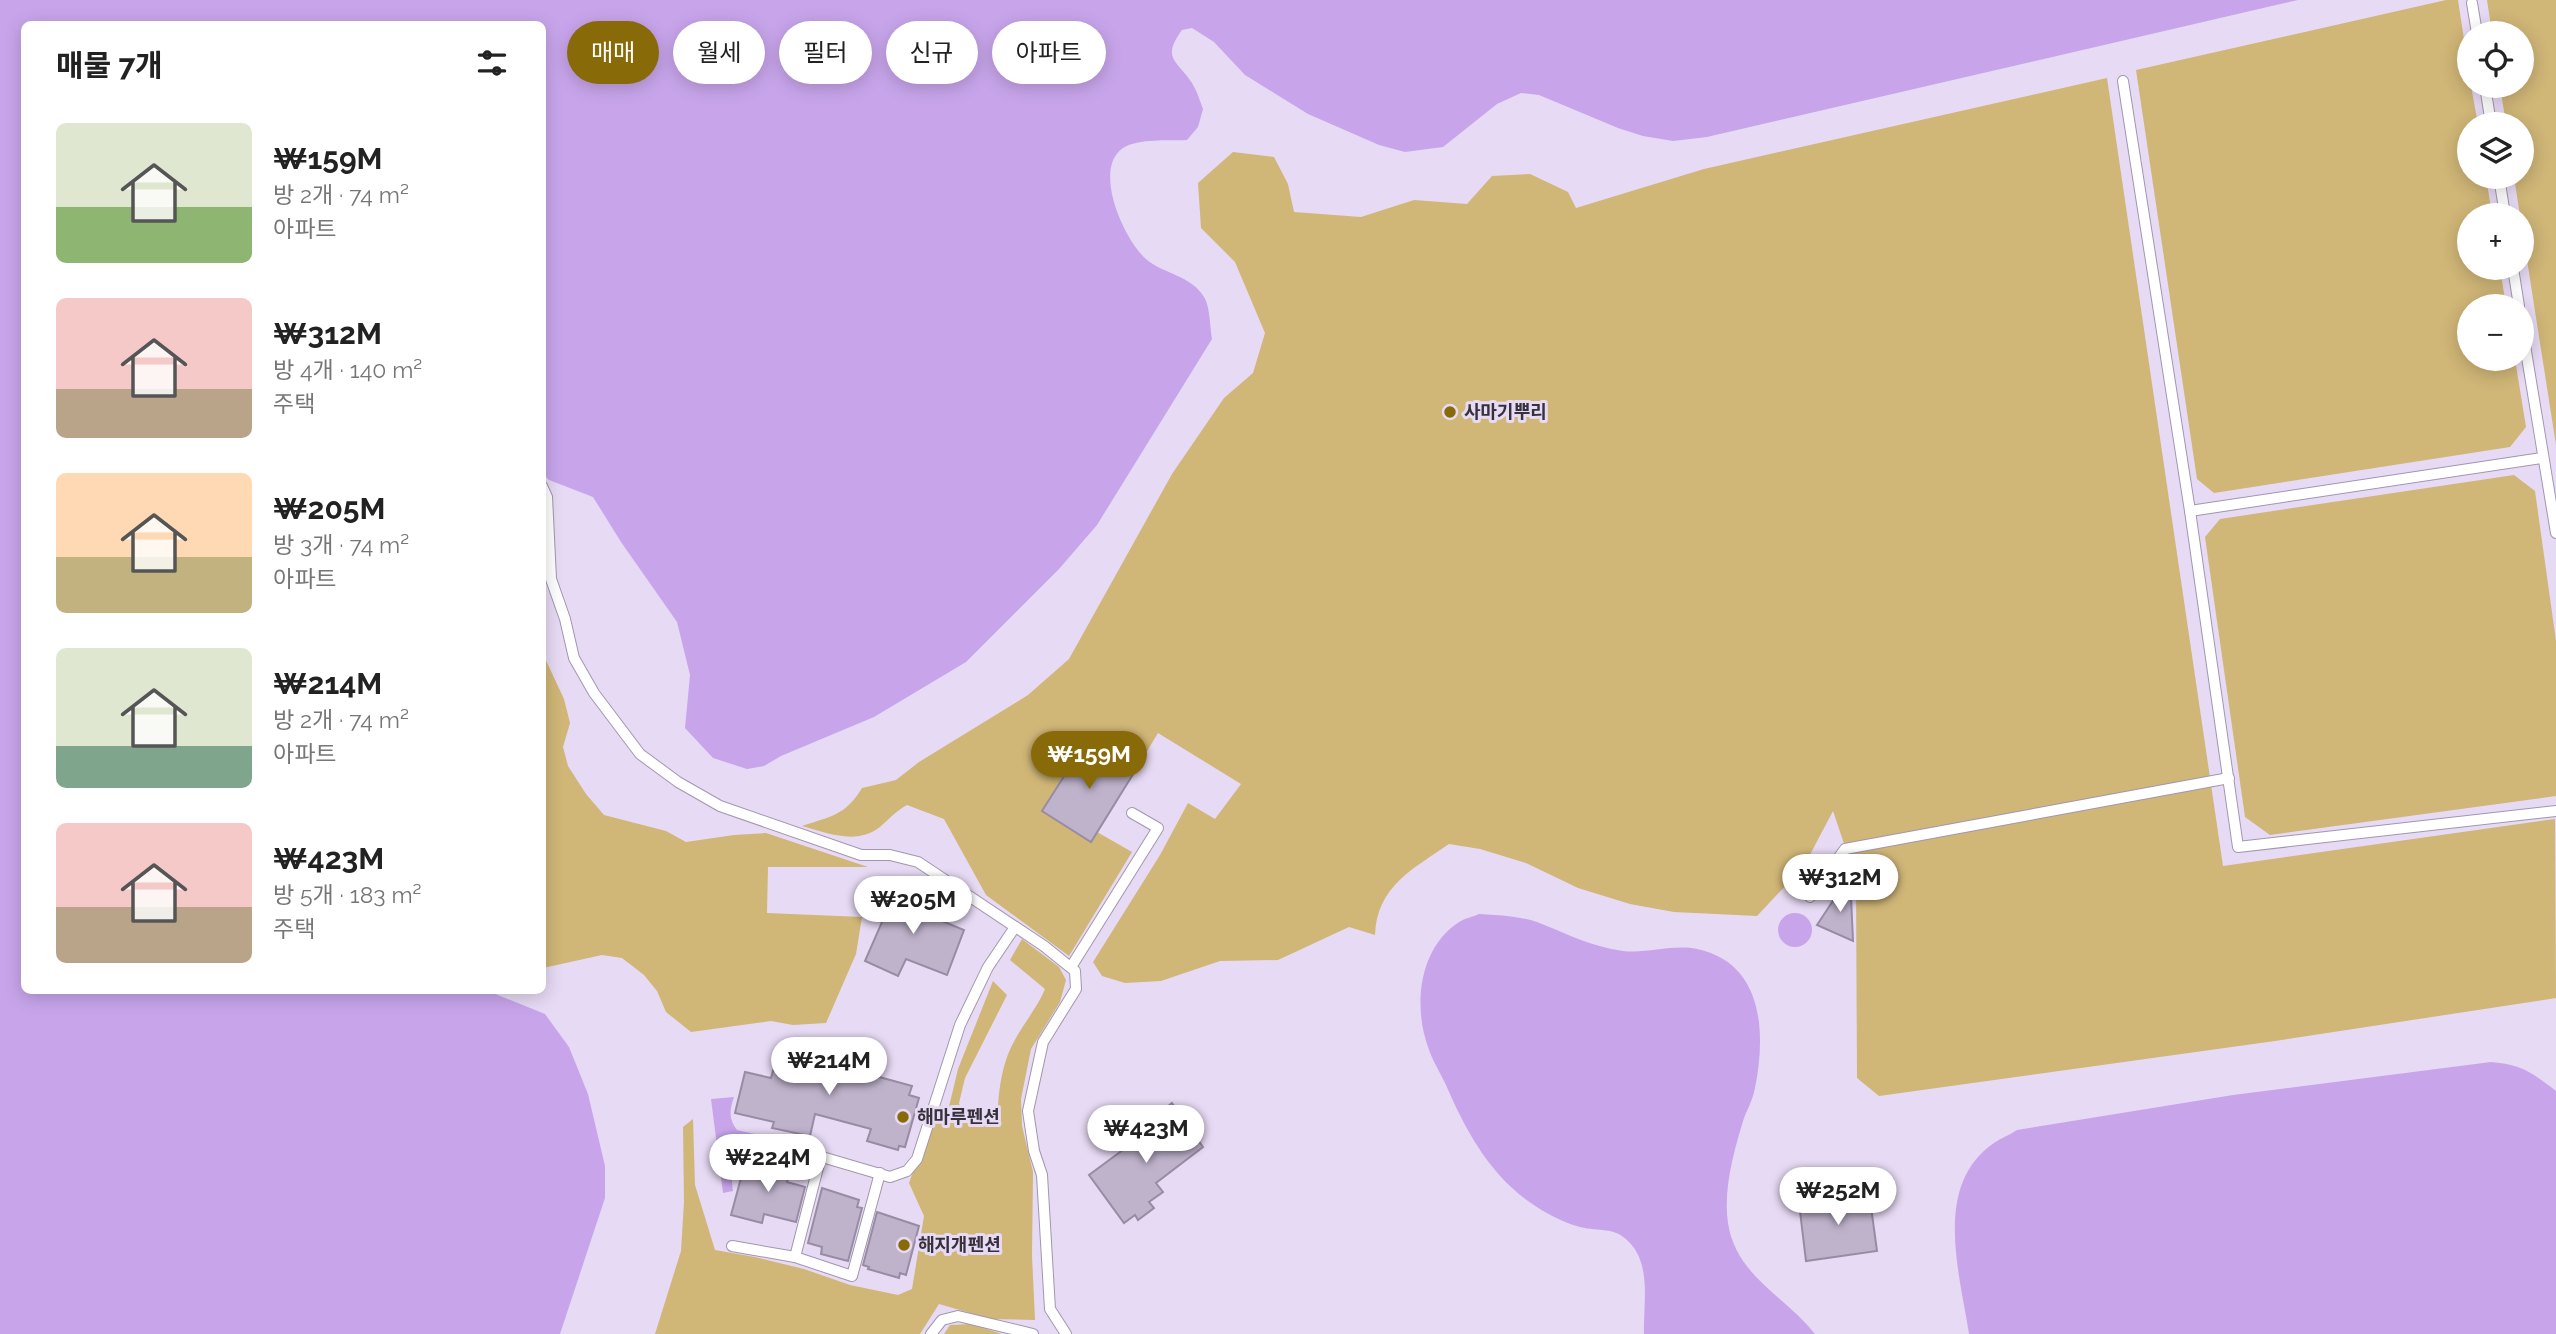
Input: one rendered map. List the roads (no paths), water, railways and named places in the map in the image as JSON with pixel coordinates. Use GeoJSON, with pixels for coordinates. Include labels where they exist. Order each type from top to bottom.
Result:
{"type":"FeatureCollection","features":[{"type":"Feature","properties":{"kind":"lane"},"geometry":{"type":"LineString","coordinates":[[2472,3],[2475,21]]}},
{"type":"Feature","properties":{"kind":"lane"},"geometry":{"type":"LineString","coordinates":[[2123,81],[2190,512],[2238,847],[2556,811]]}},
{"type":"Feature","properties":{"kind":"lane"},"geometry":{"type":"LineString","coordinates":[[2529,371],[2556,533]]}},
{"type":"Feature","properties":{"kind":"lane"},"geometry":{"type":"LineString","coordinates":[[2190,512],[2542,458]]}},
{"type":"Feature","properties":{"kind":"lane"},"geometry":{"type":"LineString","coordinates":[[546,495],[551,579],[565,619],[574,658],[594,693],[640,754],[678,782],[720,806],[861,855],[890,856],[918,862],[1016,927],[1075,971],[1076,989],[1043,1042],[1028,1111],[1034,1151],[1042,1175],[1050,1309],[1066,1334]]}},
{"type":"Feature","properties":{"kind":"lane"},"geometry":{"type":"LineString","coordinates":[[1810,897],[1845,849],[2228,778]]}},
{"type":"Feature","properties":{"kind":"lane"},"geometry":{"type":"LineString","coordinates":[[1071,967],[1158,828],[1132,813]]}},
{"type":"Feature","properties":{"kind":"lane"},"geometry":{"type":"LineString","coordinates":[[778,1143],[890,1177],[907,1171],[916,1159],[960,1025],[988,967],[1016,927]]}},
{"type":"Feature","properties":{"kind":"lane"},"geometry":{"type":"LineString","coordinates":[[795,1257],[821,1156]]}},
{"type":"Feature","properties":{"kind":"lane"},"geometry":{"type":"LineString","coordinates":[[732,1247],[795,1257],[852,1276],[880,1174]]}},
{"type":"Feature","properties":{"kind":"lane"},"geometry":{"type":"LineString","coordinates":[[931,1334],[942,1320],[958,1316],[1033,1334]]}},
{"type":"Feature","properties":{"kind":"place","name":"사마기뿌리"},"geometry":{"type":"Point","coordinates":[1450,412]}},
{"type":"Feature","properties":{"kind":"place","name":"해마루펜션"},"geometry":{"type":"Point","coordinates":[903,1117]}},
{"type":"Feature","properties":{"kind":"place","name":"해지개펜션"},"geometry":{"type":"Point","coordinates":[904,1245]}}]}
